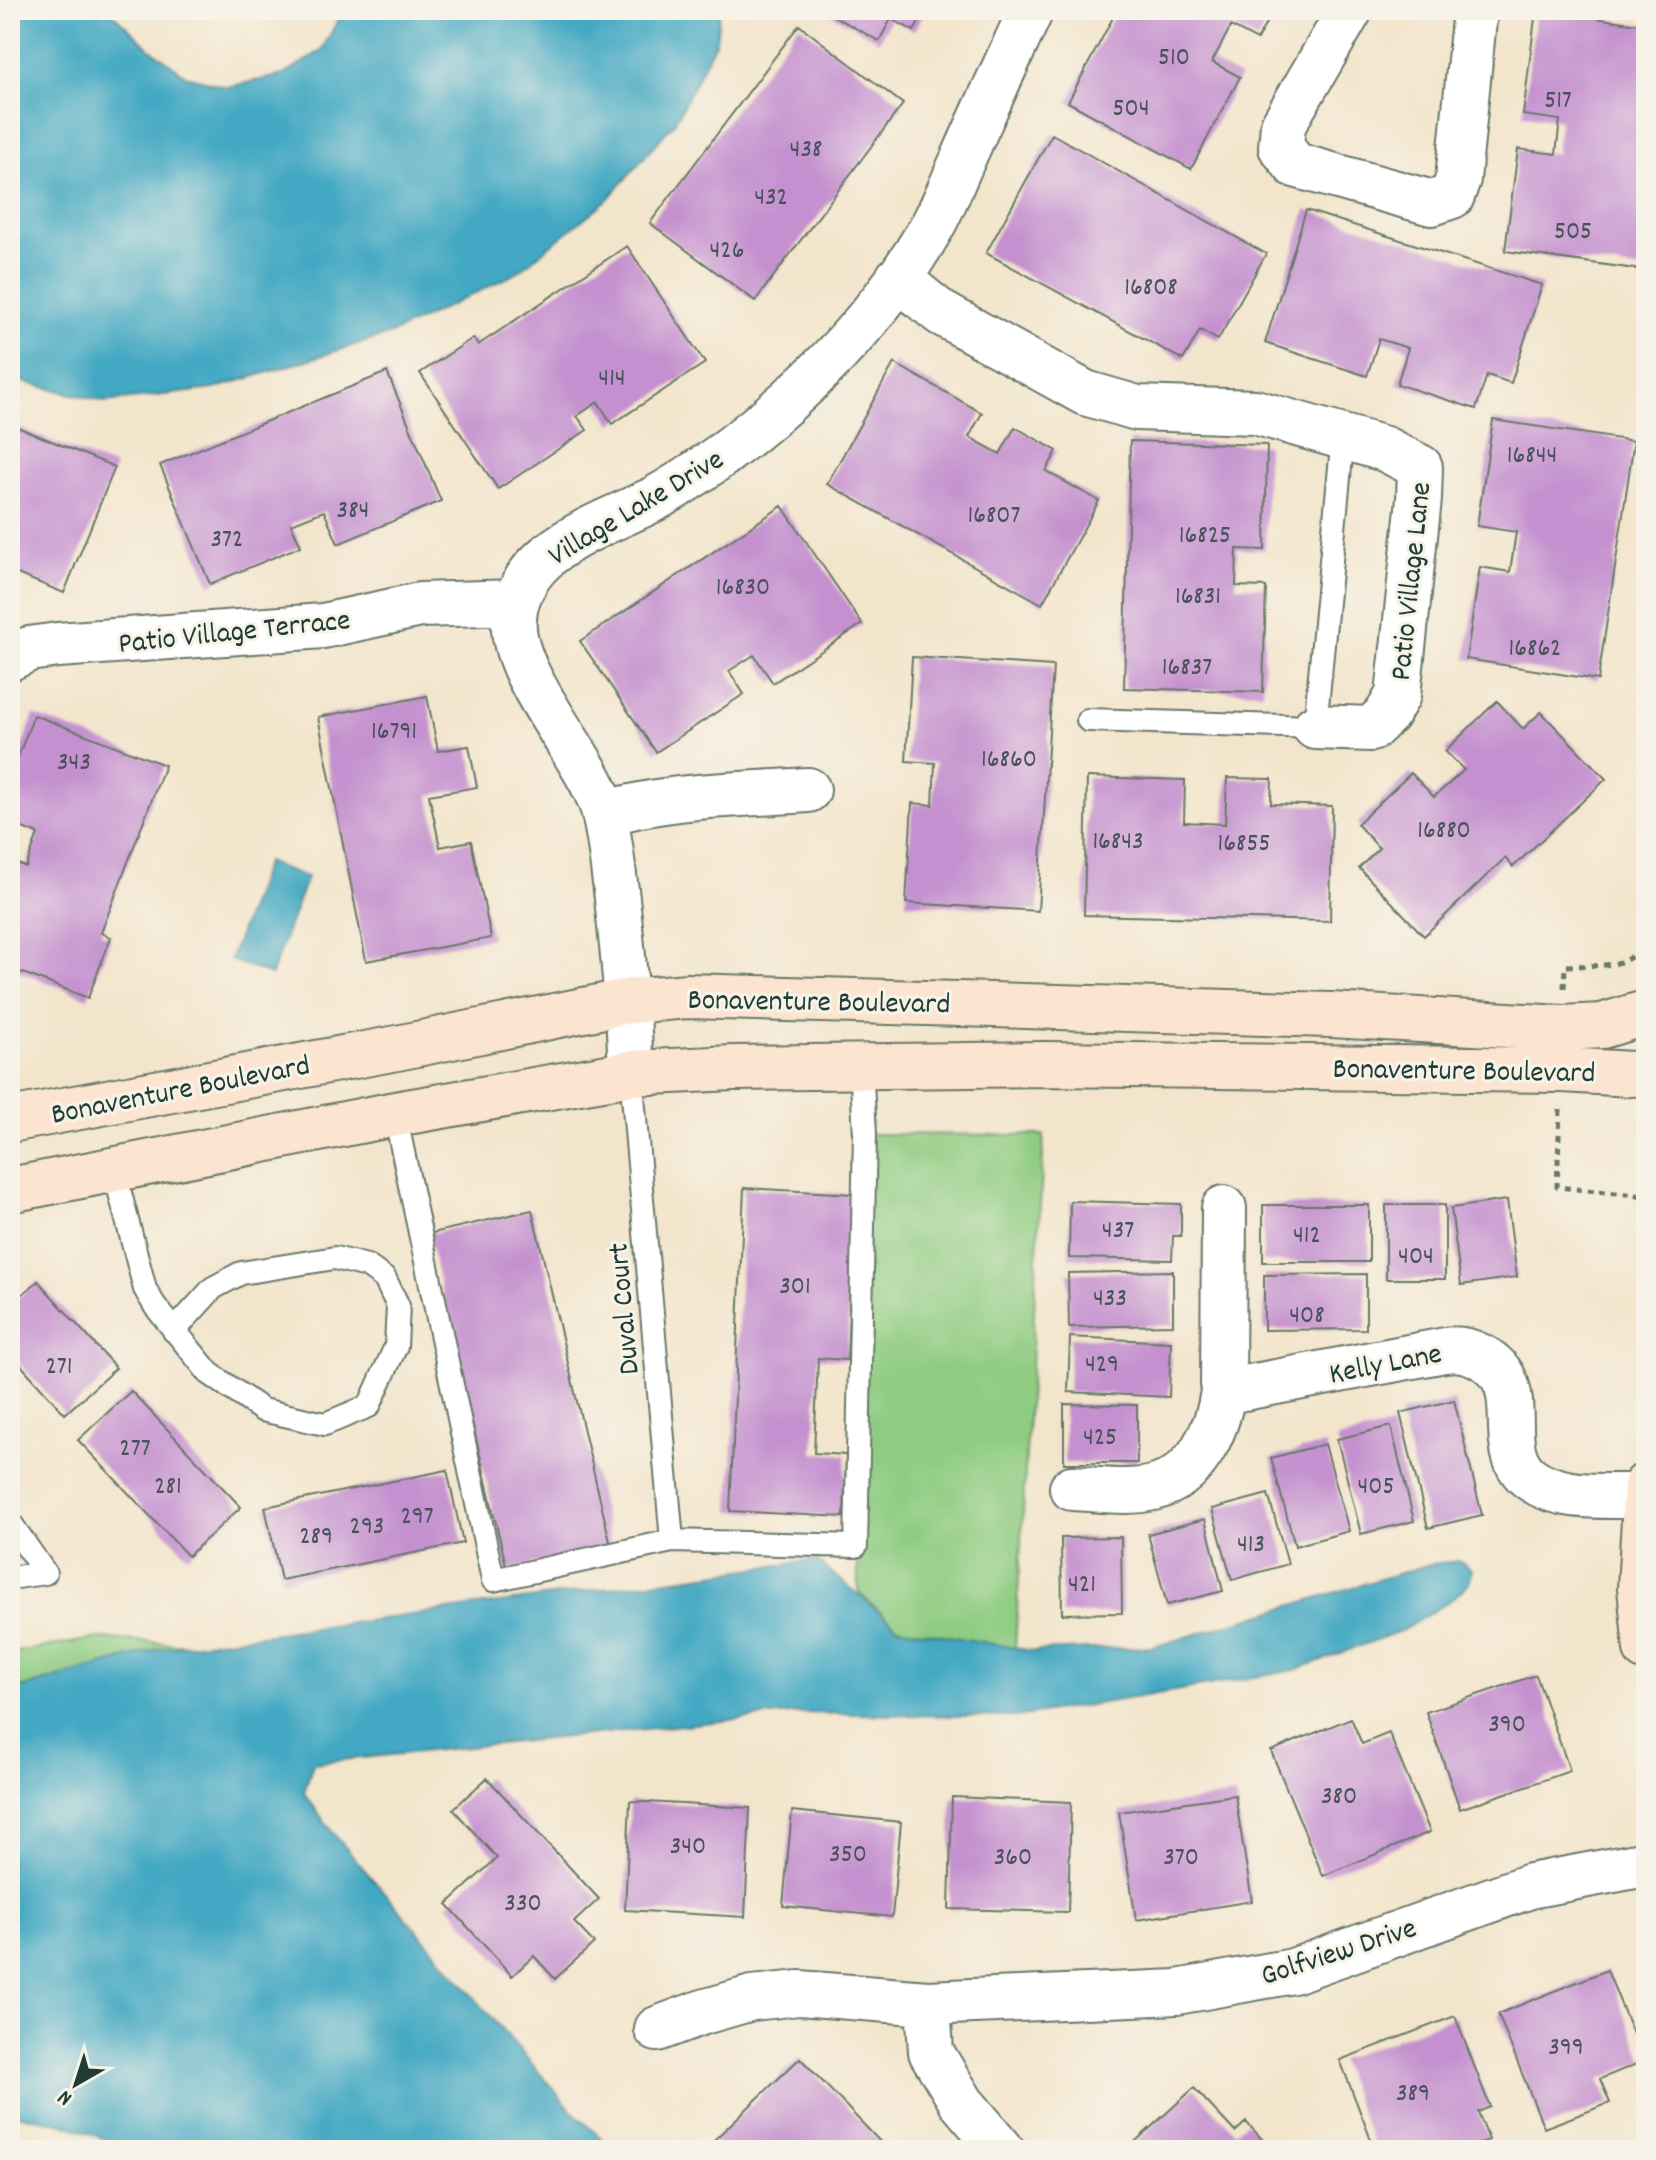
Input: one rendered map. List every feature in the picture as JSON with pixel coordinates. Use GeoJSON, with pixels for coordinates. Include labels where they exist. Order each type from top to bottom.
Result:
{"type":"FeatureCollection","features":[{"type":"Feature","properties":{"kind":"main road","name":"Bonaventure Boulevard"},"geometry":{"type":"LineString","coordinates":[[10,1120],[397,1048],[628,1001],[704,996],[1315,1015],[1562,1049],[1639,1088]]}},
{"type":"Feature","properties":{"kind":"main road","name":"Bonaventure Boulevard"},"geometry":{"type":"LineString","coordinates":[[10,1190],[395,1114],[631,1073],[1562,1049],[1602,1026],[1642,1009]]}},
{"type":"Feature","properties":{"kind":"main road"},"geometry":{"type":"LineString","coordinates":[[1639,1088],[1630,1044],[1642,1009]]}},
{"type":"Feature","properties":{"kind":"main road"},"geometry":{"type":"LineString","coordinates":[[1645,1490],[1640,1588],[1646,1649]]}},
{"type":"Feature","properties":{"kind":"street","name":"Village Lake Drive"},"geometry":{"type":"LineString","coordinates":[[631,1073],[628,1001],[604,814],[594,789],[551,715],[516,645],[513,622],[516,602],[530,572],[554,548],[660,496],[718,457],[779,411],[842,349],[898,278],[931,229],[1031,10]]}},
{"type":"Feature","properties":{"kind":"street"},"geometry":{"type":"LineString","coordinates":[[1350,10],[1283,125],[1281,147],[1295,165],[1432,203],[1452,196],[1458,179],[1475,10]]}},
{"type":"Feature","properties":{"kind":"street","name":"Patio Village Lane"},"geometry":{"type":"LineString","coordinates":[[898,278],[941,313],[1085,393],[1137,408],[1255,412],[1385,449],[1420,467],[1398,695],[1387,714],[1371,729],[1315,727]]}},
{"type":"Feature","properties":{"kind":"street","name":"Patio Village Terrace"},"geometry":{"type":"LineString","coordinates":[[22,646],[323,626],[420,605],[516,602]]}},
{"type":"Feature","properties":{"kind":"street"},"geometry":{"type":"LineString","coordinates":[[604,814],[666,800],[808,790]]}},
{"type":"Feature","properties":{"kind":"street"},"geometry":{"type":"LineString","coordinates":[[1072,1488],[1154,1488],[1168,1482],[1193,1462],[1204,1448],[1220,1413],[1223,1392],[1224,1208]]}},
{"type":"Feature","properties":{"kind":"street","name":"Kelly Lane"},"geometry":{"type":"LineString","coordinates":[[1223,1392],[1445,1350],[1465,1350],[1493,1364],[1506,1383],[1511,1396],[1513,1449],[1524,1473],[1543,1486],[1573,1494],[1645,1490]]}},
{"type":"Feature","properties":{"kind":"street","name":"Golfview Drive"},"geometry":{"type":"LineString","coordinates":[[657,2029],[752,1998],[799,1993],[928,2003],[1177,1992],[1293,1971],[1530,1886],[1646,1864]]}},
{"type":"Feature","properties":{"kind":"street"},"geometry":{"type":"LineString","coordinates":[[928,2003],[931,2052],[962,2103],[1002,2150]]}},
{"type":"Feature","properties":{"kind":"lane"},"geometry":{"type":"LineString","coordinates":[[1315,727],[1343,436]]}},
{"type":"Feature","properties":{"kind":"lane","name":"Patio Village Lane"},"geometry":{"type":"LineString","coordinates":[[1088,720],[1315,727]]}},
{"type":"Feature","properties":{"kind":"lane"},"geometry":{"type":"LineString","coordinates":[[395,1114],[493,1580],[672,1541],[856,1546],[865,1134],[861,1066]]}},
{"type":"Feature","properties":{"kind":"lane","name":"Duval Court"},"geometry":{"type":"LineString","coordinates":[[631,1073],[672,1541]]}},
{"type":"Feature","properties":{"kind":"lane"},"geometry":{"type":"LineString","coordinates":[[114,1170],[140,1276],[155,1306],[174,1331],[209,1373],[262,1410],[325,1424],[369,1406],[396,1346],[398,1306],[385,1279],[367,1266],[335,1258],[241,1273],[213,1288],[174,1331]]}},
{"type":"Feature","properties":{"kind":"lane"},"geometry":{"type":"LineString","coordinates":[[10,1522],[45,1573],[10,1578]]}},
{"type":"Feature","properties":{"kind":"path"},"geometry":{"type":"LineString","coordinates":[[1646,876],[1641,944],[1632,958],[1620,963],[1565,966],[1557,1187],[1646,1196]]}},
{"type":"Feature","properties":{"kind":"green space"},"geometry":{"type":"Polygon","coordinates":[[[865,1134],[1044,1135],[1015,1648],[898,1627],[859,1593],[856,1546],[865,1134]]]}},
{"type":"Feature","properties":{"kind":"green space"},"geometry":{"type":"Polygon","coordinates":[[[99,1638],[189,1645],[158,1649],[10,1691],[10,1653],[99,1638]]]}},
{"type":"Feature","properties":{"kind":"water"},"geometry":{"type":"Polygon","coordinates":[[[10,10],[109,10],[148,47],[187,76],[227,87],[283,75],[322,50],[343,10],[720,10],[716,41],[675,122],[607,200],[515,274],[391,334],[214,389],[105,402],[23,382],[10,373],[10,10]]]}},
{"type":"Feature","properties":{"kind":"water"},"geometry":{"type":"Polygon","coordinates":[[[266,862],[307,877],[271,975],[230,960],[266,862]]]}},
{"type":"Feature","properties":{"kind":"water"},"geometry":{"type":"Polygon","coordinates":[[[816,1560],[898,1627],[1033,1651],[1153,1647],[1430,1564],[1460,1561],[1472,1570],[1469,1583],[1451,1600],[1403,1630],[1295,1670],[1145,1696],[1016,1717],[801,1713],[313,1763],[304,1793],[333,1833],[574,2113],[614,2150],[134,2150],[69,2125],[10,2113],[10,1691],[158,1649],[816,1560]]]}},
{"type":"Feature","properties":{"kind":"building"},"geometry":{"type":"Polygon","coordinates":[[[823,10],[926,10],[914,31],[891,19],[879,41],[823,10]]]}},
{"type":"Feature","properties":{"kind":"building"},"geometry":{"type":"Polygon","coordinates":[[[1117,10],[1273,10],[1257,40],[1231,26],[1212,62],[1240,77],[1191,169],[1068,102],[1117,10]]]}},
{"type":"Feature","properties":{"kind":"building"},"geometry":{"type":"Polygon","coordinates":[[[1536,10],[1646,25],[1646,248],[1643,270],[1505,251],[1518,149],[1556,154],[1560,120],[1523,115],[1536,10]]]}},
{"type":"Feature","properties":{"kind":"building"},"geometry":{"type":"Polygon","coordinates":[[[799,25],[903,104],[755,301],[650,223],[799,25]]]}},
{"type":"Feature","properties":{"kind":"building"},"geometry":{"type":"Polygon","coordinates":[[[1052,134],[1266,254],[1218,340],[1200,330],[1183,360],[986,253],[1052,134]]]}},
{"type":"Feature","properties":{"kind":"building"},"geometry":{"type":"Polygon","coordinates":[[[1306,210],[1542,285],[1511,383],[1487,375],[1476,409],[1397,384],[1408,348],[1379,339],[1367,376],[1265,343],[1306,210]]]}},
{"type":"Feature","properties":{"kind":"building"},"geometry":{"type":"Polygon","coordinates":[[[627,246],[705,363],[612,424],[598,402],[577,416],[587,430],[498,489],[420,373],[473,338],[478,345],[627,246]]]}},
{"type":"Feature","properties":{"kind":"building"},"geometry":{"type":"Polygon","coordinates":[[[894,363],[982,413],[969,437],[1000,454],[1015,427],[1057,451],[1046,471],[1099,501],[1042,604],[827,484],[894,363]]]}},
{"type":"Feature","properties":{"kind":"building"},"geometry":{"type":"Polygon","coordinates":[[[387,372],[441,501],[338,544],[324,511],[291,524],[301,546],[210,584],[160,465],[387,372]]]}},
{"type":"Feature","properties":{"kind":"building"},"geometry":{"type":"Polygon","coordinates":[[[1493,420],[1634,441],[1598,680],[1466,659],[1480,567],[1510,572],[1516,532],[1477,526],[1493,420]]]}},
{"type":"Feature","properties":{"kind":"building"},"geometry":{"type":"Polygon","coordinates":[[[10,424],[115,467],[64,593],[10,571],[10,424]]]}},
{"type":"Feature","properties":{"kind":"building"},"geometry":{"type":"Polygon","coordinates":[[[1130,441],[1267,445],[1265,550],[1237,549],[1236,586],[1266,587],[1263,692],[1124,688],[1130,441]]]}},
{"type":"Feature","properties":{"kind":"building"},"geometry":{"type":"Polygon","coordinates":[[[782,506],[862,624],[773,683],[754,655],[729,671],[744,694],[656,752],[580,641],[782,506]]]}},
{"type":"Feature","properties":{"kind":"building"},"geometry":{"type":"Polygon","coordinates":[[[912,657],[1053,666],[1038,911],[906,903],[912,803],[933,805],[935,763],[906,761],[912,657]]]}},
{"type":"Feature","properties":{"kind":"building"},"geometry":{"type":"Polygon","coordinates":[[[427,696],[438,751],[469,746],[477,787],[429,795],[440,847],[471,841],[491,938],[366,961],[318,717],[427,696]]]}},
{"type":"Feature","properties":{"kind":"building"},"geometry":{"type":"Polygon","coordinates":[[[1497,701],[1523,729],[1541,712],[1606,779],[1513,867],[1505,858],[1424,936],[1359,868],[1379,848],[1357,824],[1411,773],[1434,797],[1464,770],[1445,751],[1497,701]]]}},
{"type":"Feature","properties":{"kind":"building"},"geometry":{"type":"Polygon","coordinates":[[[34,715],[165,765],[101,933],[111,937],[88,998],[10,968],[10,861],[26,867],[38,834],[10,823],[10,778],[34,715]]]}},
{"type":"Feature","properties":{"kind":"building"},"geometry":{"type":"Polygon","coordinates":[[[1087,777],[1185,780],[1184,822],[1225,824],[1227,778],[1272,779],[1271,804],[1332,806],[1330,921],[1084,915],[1087,777]]]}},
{"type":"Feature","properties":{"kind":"building"},"geometry":{"type":"Polygon","coordinates":[[[744,1188],[854,1194],[847,1360],[818,1358],[814,1453],[846,1455],[844,1517],[730,1511],[744,1188]]]}},
{"type":"Feature","properties":{"kind":"building"},"geometry":{"type":"Polygon","coordinates":[[[1507,1200],[1517,1277],[1461,1285],[1451,1208],[1507,1200]]]}},
{"type":"Feature","properties":{"kind":"building"},"geometry":{"type":"Polygon","coordinates":[[[1070,1201],[1181,1204],[1181,1236],[1173,1236],[1172,1260],[1069,1258],[1070,1201]]]}},
{"type":"Feature","properties":{"kind":"building"},"geometry":{"type":"Polygon","coordinates":[[[1263,1205],[1369,1205],[1369,1262],[1263,1262],[1263,1205]]]}},
{"type":"Feature","properties":{"kind":"building"},"geometry":{"type":"Polygon","coordinates":[[[1386,1205],[1445,1205],[1445,1279],[1386,1279],[1386,1205]]]}},
{"type":"Feature","properties":{"kind":"building"},"geometry":{"type":"Polygon","coordinates":[[[532,1210],[611,1546],[507,1570],[428,1234],[532,1210]]]}},
{"type":"Feature","properties":{"kind":"building"},"geometry":{"type":"Polygon","coordinates":[[[1173,1271],[1173,1325],[1069,1327],[1068,1273],[1173,1271]]]}},
{"type":"Feature","properties":{"kind":"building"},"geometry":{"type":"Polygon","coordinates":[[[1366,1274],[1366,1329],[1264,1330],[1264,1275],[1366,1274]]]}},
{"type":"Feature","properties":{"kind":"building"},"geometry":{"type":"Polygon","coordinates":[[[38,1281],[116,1368],[65,1414],[10,1353],[10,1305],[38,1281]]]}},
{"type":"Feature","properties":{"kind":"building"},"geometry":{"type":"Polygon","coordinates":[[[1070,1337],[1171,1342],[1169,1397],[1068,1392],[1070,1337]]]}},
{"type":"Feature","properties":{"kind":"building"},"geometry":{"type":"Polygon","coordinates":[[[131,1391],[241,1507],[188,1556],[78,1440],[131,1391]]]}},
{"type":"Feature","properties":{"kind":"building"},"geometry":{"type":"Polygon","coordinates":[[[1454,1400],[1482,1515],[1428,1528],[1400,1413],[1454,1400]]]}},
{"type":"Feature","properties":{"kind":"building"},"geometry":{"type":"Polygon","coordinates":[[[1064,1404],[1137,1405],[1137,1463],[1064,1463],[1064,1404]]]}},
{"type":"Feature","properties":{"kind":"building"},"geometry":{"type":"Polygon","coordinates":[[[1391,1426],[1414,1521],[1361,1534],[1337,1439],[1391,1426]]]}},
{"type":"Feature","properties":{"kind":"building"},"geometry":{"type":"Polygon","coordinates":[[[1325,1444],[1349,1531],[1295,1546],[1271,1458],[1325,1444]]]}},
{"type":"Feature","properties":{"kind":"building"},"geometry":{"type":"Polygon","coordinates":[[[447,1470],[463,1543],[281,1580],[265,1507],[447,1470]]]}},
{"type":"Feature","properties":{"kind":"building"},"geometry":{"type":"Polygon","coordinates":[[[1268,1494],[1288,1564],[1232,1580],[1212,1509],[1268,1494]]]}},
{"type":"Feature","properties":{"kind":"building"},"geometry":{"type":"Polygon","coordinates":[[[1205,1519],[1223,1591],[1167,1605],[1148,1534],[1205,1519]]]}},
{"type":"Feature","properties":{"kind":"building"},"geometry":{"type":"Polygon","coordinates":[[[1121,1537],[1122,1613],[1062,1614],[1061,1538],[1121,1537]]]}},
{"type":"Feature","properties":{"kind":"building"},"geometry":{"type":"Polygon","coordinates":[[[1536,1675],[1570,1771],[1460,1809],[1426,1712],[1536,1675]]]}},
{"type":"Feature","properties":{"kind":"building"},"geometry":{"type":"Polygon","coordinates":[[[1351,1718],[1362,1744],[1389,1733],[1430,1832],[1323,1876],[1271,1751],[1351,1718]]]}},
{"type":"Feature","properties":{"kind":"building"},"geometry":{"type":"Polygon","coordinates":[[[487,1778],[599,1899],[574,1922],[594,1943],[555,1979],[534,1956],[512,1976],[447,1904],[497,1858],[453,1809],[487,1778]]]}},
{"type":"Feature","properties":{"kind":"building"},"geometry":{"type":"Polygon","coordinates":[[[1235,1795],[1252,1901],[1136,1920],[1119,1812],[1235,1795]]]}},
{"type":"Feature","properties":{"kind":"building"},"geometry":{"type":"Polygon","coordinates":[[[952,1797],[1071,1802],[1068,1912],[949,1909],[952,1797]]]}},
{"type":"Feature","properties":{"kind":"building"},"geometry":{"type":"Polygon","coordinates":[[[630,1801],[750,1808],[745,1917],[625,1910],[630,1801]]]}},
{"type":"Feature","properties":{"kind":"building"},"geometry":{"type":"Polygon","coordinates":[[[792,1811],[901,1822],[892,1917],[783,1906],[792,1811]]]}},
{"type":"Feature","properties":{"kind":"building"},"geometry":{"type":"Polygon","coordinates":[[[1607,1970],[1644,2061],[1600,2079],[1610,2103],[1544,2128],[1498,2014],[1607,1970]]]}},
{"type":"Feature","properties":{"kind":"building"},"geometry":{"type":"Polygon","coordinates":[[[1455,2016],[1490,2107],[1478,2112],[1489,2140],[1462,2150],[1375,2150],[1340,2060],[1455,2016]]]}},
{"type":"Feature","properties":{"kind":"building"},"geometry":{"type":"Polygon","coordinates":[[[800,2058],[888,2150],[722,2150],[713,2141],[800,2058]]]}},
{"type":"Feature","properties":{"kind":"building"},"geometry":{"type":"Polygon","coordinates":[[[1194,2088],[1235,2132],[1246,2122],[1272,2150],[1126,2150],[1194,2088]]]}}]}
